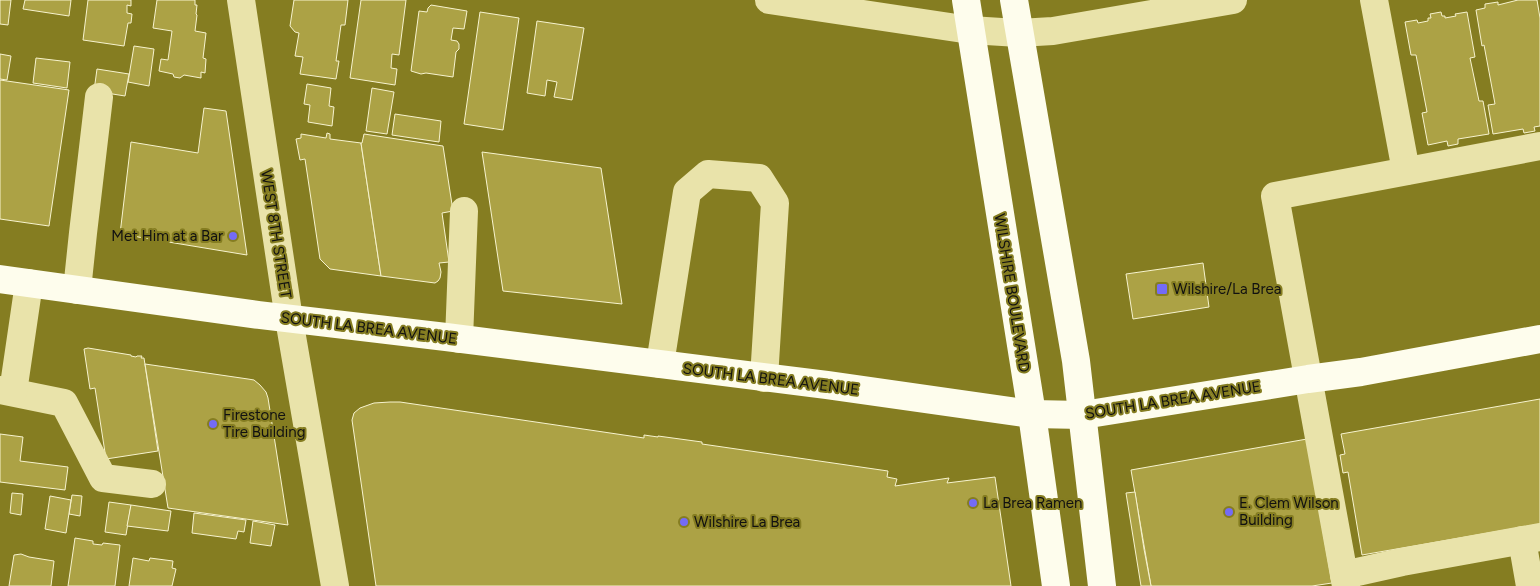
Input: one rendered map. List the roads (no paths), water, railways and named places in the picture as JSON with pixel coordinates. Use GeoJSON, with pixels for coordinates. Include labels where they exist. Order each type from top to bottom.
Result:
{"type":"FeatureCollection","features":[{"type":"Feature","properties":{"kind":"main road","name":"WILSHIRE BOULEVARD"},"geometry":{"type":"LineString","coordinates":[[966,0],[1032,414],[1056,586]]}},
{"type":"Feature","properties":{"kind":"main road"},"geometry":{"type":"LineString","coordinates":[[1014,0],[1076,361],[1102,586]]}},
{"type":"Feature","properties":{"kind":"main road","name":"SOUTH LA BREA AVENUE"},"geometry":{"type":"LineString","coordinates":[[0,279],[289,319],[660,364],[1032,414],[1083,415],[1361,372],[1540,339]]}},
{"type":"Feature","properties":{"kind":"street","name":"WEST 8TH STREET"},"geometry":{"type":"LineString","coordinates":[[241,0],[289,319],[335,586]]}},
{"type":"Feature","properties":{"kind":"street"},"geometry":{"type":"LineString","coordinates":[[769,0],[970,30],[1019,33],[1053,32],[1233,0]]}},
{"type":"Feature","properties":{"kind":"street"},"geometry":{"type":"LineString","coordinates":[[1374,0],[1406,171]]}},
{"type":"Feature","properties":{"kind":"street"},"geometry":{"type":"LineString","coordinates":[[77,290],[99,97]]}},
{"type":"Feature","properties":{"kind":"street"},"geometry":{"type":"LineString","coordinates":[[1530,586],[1531,539],[1402,562],[1345,580],[1275,196],[1540,146]]}},
{"type":"Feature","properties":{"kind":"street"},"geometry":{"type":"LineString","coordinates":[[660,364],[687,192],[708,174],[759,178],[775,203],[764,378]]}},
{"type":"Feature","properties":{"kind":"street"},"geometry":{"type":"LineString","coordinates":[[459,339],[463,278],[464,211]]}},
{"type":"Feature","properties":{"kind":"street"},"geometry":{"type":"LineString","coordinates":[[29,283],[6,391],[64,403],[103,478],[152,484]]}},
{"type":"Feature","properties":{"kind":"place","name":"Met Him at a Bar"},"geometry":{"type":"Point","coordinates":[233,236]}},
{"type":"Feature","properties":{"kind":"place","name":"Wilshire/La Brea"},"geometry":{"type":"Point","coordinates":[1162,289]}},
{"type":"Feature","properties":{"kind":"place","name":"Firestone Tire Building"},"geometry":{"type":"Point","coordinates":[213,424]}},
{"type":"Feature","properties":{"kind":"place","name":"La Brea Ramen"},"geometry":{"type":"Point","coordinates":[973,503]}},
{"type":"Feature","properties":{"kind":"place","name":"E. Clem Wilson Building"},"geometry":{"type":"Point","coordinates":[1229,512]}},
{"type":"Feature","properties":{"kind":"place","name":"Wilshire La Brea"},"geometry":{"type":"Point","coordinates":[684,522]}}]}
